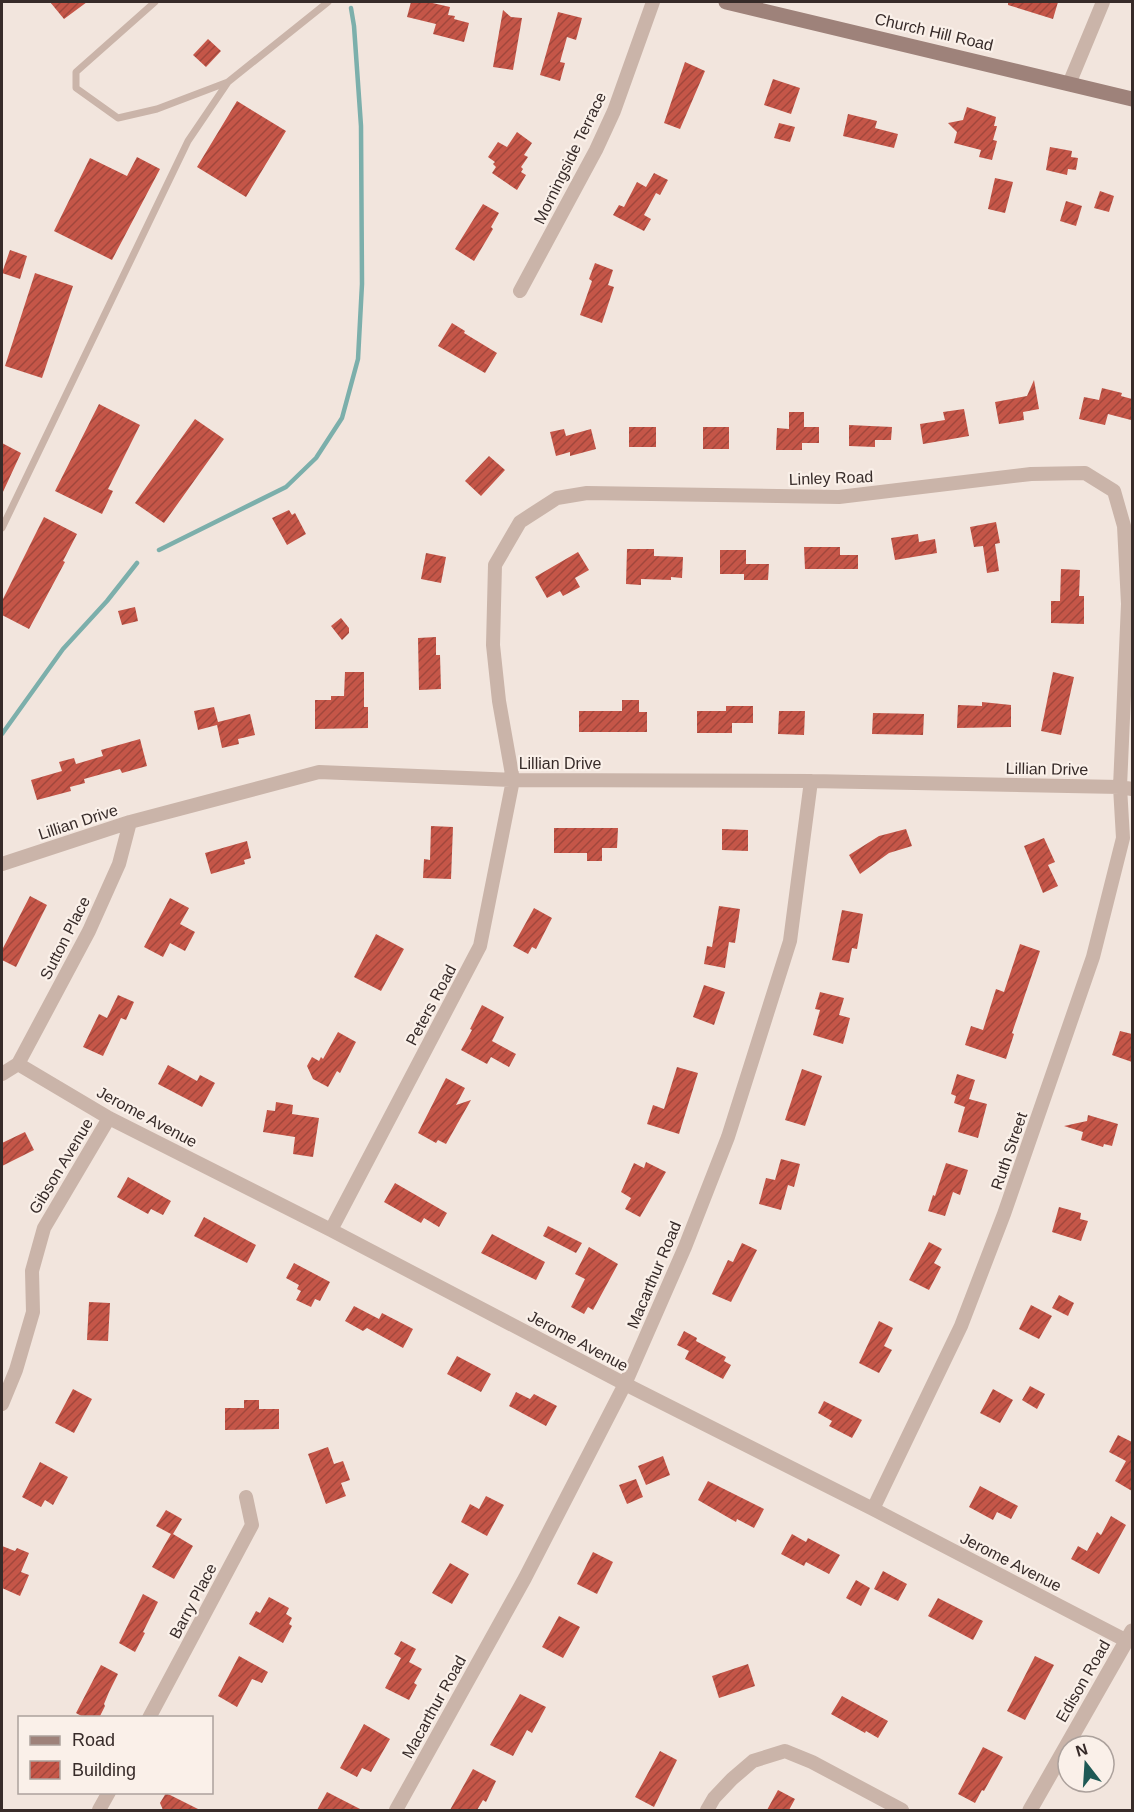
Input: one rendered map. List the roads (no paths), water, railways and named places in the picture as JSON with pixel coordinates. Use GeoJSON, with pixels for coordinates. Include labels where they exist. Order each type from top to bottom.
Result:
{"type":"FeatureCollection","features":[{"type":"Feature","properties":{"kind":"main road","name":"Church Hill Road"},"geometry":{"type":"LineString","coordinates":[[726,2],[1132,99]]}},
{"type":"Feature","properties":{"kind":"street","name":"Morningside Terrace"},"geometry":{"type":"LineString","coordinates":[[520,291],[596,150],[614,111],[653,2]]}},
{"type":"Feature","properties":{"kind":"street"},"geometry":{"type":"LineString","coordinates":[[1069,84],[1103,2]]}},
{"type":"Feature","properties":{"kind":"street","name":"Linley Road"},"geometry":{"type":"LineString","coordinates":[[513,780],[499,701],[493,645],[495,565],[520,522],[557,498],[587,493],[839,497],[1031,474],[1085,473],[1114,491],[1124,526],[1128,604],[1126,788]]}},
{"type":"Feature","properties":{"kind":"street","name":"Lillian Drive"},"geometry":{"type":"LineString","coordinates":[[2,864],[130,822],[319,772],[513,780],[811,781],[1126,788]]}},
{"type":"Feature","properties":{"kind":"street","name":"Peters Road"},"geometry":{"type":"LineString","coordinates":[[331,1230],[480,946],[513,780]]}},
{"type":"Feature","properties":{"kind":"street","name":"Macarthur Road"},"geometry":{"type":"LineString","coordinates":[[396,1810],[525,1578],[625,1384],[685,1247],[728,1137],[790,941],[811,781]]}},
{"type":"Feature","properties":{"kind":"street","name":"Ruth Street"},"geometry":{"type":"LineString","coordinates":[[873,1509],[961,1326],[1004,1214],[1093,957],[1123,838],[1126,788]]}},
{"type":"Feature","properties":{"kind":"street","name":"Sutton Place"},"geometry":{"type":"LineString","coordinates":[[18,1064],[90,931],[119,864],[130,822]]}},
{"type":"Feature","properties":{"kind":"street"},"geometry":{"type":"LineString","coordinates":[[2,1074],[18,1064]]}},
{"type":"Feature","properties":{"kind":"street","name":"Jerome Avenue"},"geometry":{"type":"LineString","coordinates":[[18,1064],[109,1118],[331,1230],[625,1384],[1130,1636]]}},
{"type":"Feature","properties":{"kind":"street","name":"Gibson Avenue"},"geometry":{"type":"LineString","coordinates":[[2,1404],[16,1370],[33,1312],[32,1271],[44,1228],[109,1118]]}},
{"type":"Feature","properties":{"kind":"street","name":"Barry Place"},"geometry":{"type":"LineString","coordinates":[[150,1716],[252,1525],[246,1497]]}},
{"type":"Feature","properties":{"kind":"street","name":"Edison Road"},"geometry":{"type":"LineString","coordinates":[[1030,1810],[1130,1636]]}},
{"type":"Feature","properties":{"kind":"street"},"geometry":{"type":"LineString","coordinates":[[707,1810],[714,1798],[753,1761],[785,1751],[812,1762],[902,1810]]}},
{"type":"Feature","properties":{"kind":"street"},"geometry":{"type":"LineString","coordinates":[[99,1810],[108,1794]]}},
{"type":"Feature","properties":{"kind":"lane"},"geometry":{"type":"LineString","coordinates":[[155,2],[76,72],[76,88],[118,118],[158,109],[228,82]]}},
{"type":"Feature","properties":{"kind":"lane"},"geometry":{"type":"LineString","coordinates":[[2,528],[188,141],[228,82],[328,2]]}},
{"type":"Feature","properties":{"kind":"waterway"},"geometry":{"type":"LineString","coordinates":[[159,550],[286,487],[316,458],[342,418],[358,359],[362,284],[361,126],[351,8]]}},
{"type":"Feature","properties":{"kind":"waterway"},"geometry":{"type":"LineString","coordinates":[[2,734],[63,649],[107,601],[137,563]]}}]}
